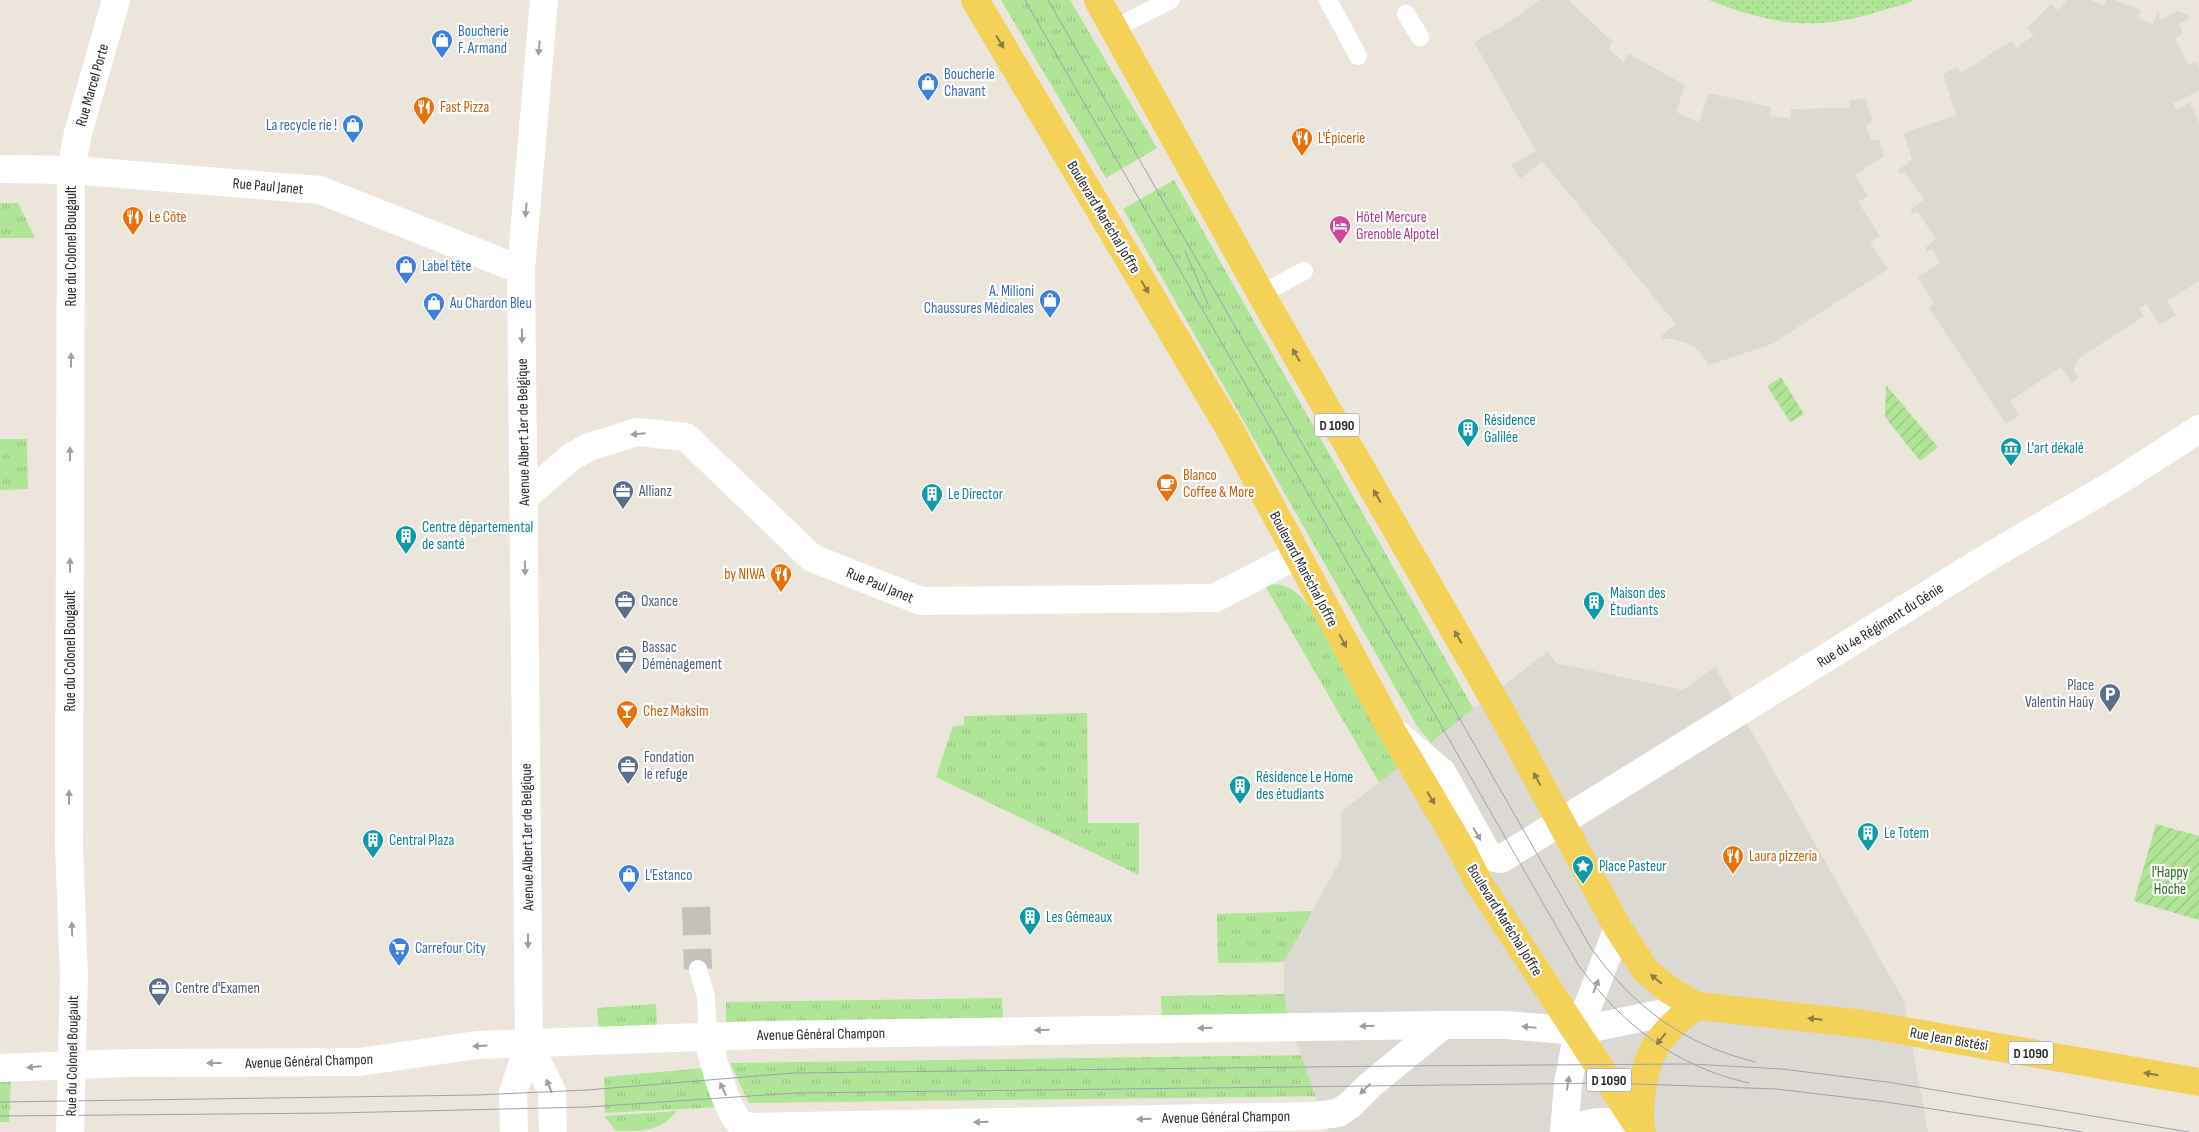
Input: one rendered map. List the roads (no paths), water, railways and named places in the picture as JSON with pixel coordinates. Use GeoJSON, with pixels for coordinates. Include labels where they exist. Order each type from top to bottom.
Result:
{"type":"FeatureCollection","features":[{"type":"Feature","properties":{"kind":"main road","name":"Boulevard Maréchal Joffre"},"geometry":{"type":"LineString","coordinates":[[975,0],[1229,428],[1392,731],[1480,884],[1514,940],[1578,1031],[1641,1130]]}},
{"type":"Feature","properties":{"kind":"main road","name":"D 1090"},"geometry":{"type":"LineString","coordinates":[[1098,0],[1261,294],[1504,716],[1618,928],[1646,971],[1669,990],[1697,1006]]}},
{"type":"Feature","properties":{"kind":"main road","name":"Rue Jean Bistési"},"geometry":{"type":"LineString","coordinates":[[1697,1006],[1864,1024],[2199,1082]]}},
{"type":"Feature","properties":{"kind":"main road"},"geometry":{"type":"LineString","coordinates":[[1641,1130],[1639,1097],[1646,1064],[1657,1044],[1680,1017],[1697,1006]]}},
{"type":"Feature","properties":{"kind":"street","name":"Rue Marcel Porte"},"geometry":{"type":"LineString","coordinates":[[71,170],[78,133],[116,0]]}},
{"type":"Feature","properties":{"kind":"street","name":"Avenue Albert 1er de Belgique"},"geometry":{"type":"LineString","coordinates":[[514,1132],[513,1093],[529,1044],[521,270],[544,0]]}},
{"type":"Feature","properties":{"kind":"street","name":"Rue Paul Janet"},"geometry":{"type":"LineString","coordinates":[[0,169],[71,170],[320,190],[521,270]]}},
{"type":"Feature","properties":{"kind":"street","name":"Rue du Colonel Bougault"},"geometry":{"type":"LineString","coordinates":[[70,1132],[74,977],[69,846],[71,170]]}},
{"type":"Feature","properties":{"kind":"street","name":"Rue du 4e Régiment du Génie"},"geometry":{"type":"LineString","coordinates":[[1560,822],[1632,780],[1992,555],[2125,477],[2199,429]]}},
{"type":"Feature","properties":{"kind":"street","name":"Rue Paul Janet"},"geometry":{"type":"LineString","coordinates":[[524,498],[571,457],[589,447],[637,432],[686,437],[812,558],[921,601],[1215,598],[1297,555]]}},
{"type":"Feature","properties":{"kind":"street"},"geometry":{"type":"LineString","coordinates":[[1392,731],[1442,772],[1487,853],[1494,858],[1502,859],[1560,822]]}},
{"type":"Feature","properties":{"kind":"street"},"geometry":{"type":"LineString","coordinates":[[1564,1132],[1568,1084],[1578,1031],[1618,928]]}},
{"type":"Feature","properties":{"kind":"street"},"geometry":{"type":"LineString","coordinates":[[1578,1031],[1697,1006]]}},
{"type":"Feature","properties":{"kind":"street","name":"Avenue Général Champon"},"geometry":{"type":"LineString","coordinates":[[0,1068],[72,1064],[359,1062],[478,1045],[708,1038],[1506,1024],[1578,1031]]}},
{"type":"Feature","properties":{"kind":"street","name":"Avenue Général Champon"},"geometry":{"type":"LineString","coordinates":[[708,1038],[719,1079],[734,1116],[741,1124],[760,1127],[1305,1116],[1338,1113],[1350,1105],[1369,1086],[1443,1025]]}},
{"type":"Feature","properties":{"kind":"street","name":"Avenue Albert 1er de Belgique"},"geometry":{"type":"LineString","coordinates":[[529,1044],[552,1092],[553,1132]]}},
{"type":"Feature","properties":{"kind":"street"},"geometry":{"type":"LineString","coordinates":[[1570,1132],[1590,1123],[1612,1120],[1641,1130]]}},
{"type":"Feature","properties":{"kind":"lane"},"geometry":{"type":"LineString","coordinates":[[1115,28],[1172,0]]}},
{"type":"Feature","properties":{"kind":"lane"},"geometry":{"type":"LineString","coordinates":[[1328,0],[1358,56]]}},
{"type":"Feature","properties":{"kind":"lane"},"geometry":{"type":"LineString","coordinates":[[1406,14],[1420,36]]}},
{"type":"Feature","properties":{"kind":"lane"},"geometry":{"type":"LineString","coordinates":[[1261,294],[1304,271]]}},
{"type":"Feature","properties":{"kind":"lane","name":"Avenue Général Champon"},"geometry":{"type":"LineString","coordinates":[[698,969],[706,996],[708,1038]]}},
{"type":"Feature","properties":{"kind":"tunnel"},"geometry":{"type":"LineString","coordinates":[[696,907],[698,969]]}},
{"type":"Feature","properties":{"kind":"tram line"},"geometry":{"type":"LineString","coordinates":[[1025,0],[1579,966],[1614,1007],[1653,1041],[1675,1055],[1698,1066],[1723,1076],[1749,1083]]}},
{"type":"Feature","properties":{"kind":"tram line"},"geometry":{"type":"LineString","coordinates":[[1048,0],[1591,948],[1625,989],[1662,1021],[1705,1045],[1755,1062]]}},
{"type":"Feature","properties":{"kind":"tram line"},"geometry":{"type":"LineString","coordinates":[[1185,251],[1208,304]]}},
{"type":"Feature","properties":{"kind":"tram line"},"geometry":{"type":"LineString","coordinates":[[0,1102],[477,1095],[587,1090],[794,1073],[1691,1064],[1782,1069],[1887,1082],[2189,1132]]}},
{"type":"Feature","properties":{"kind":"tram line"},"geometry":{"type":"LineString","coordinates":[[0,1116],[336,1113],[588,1107],[795,1093],[1611,1083],[1776,1089],[1886,1102],[2083,1132]]}},
{"type":"Feature","properties":{"kind":"place","name":"Boucherie F. Armand"},"geometry":{"type":"Point","coordinates":[442,59]}},
{"type":"Feature","properties":{"kind":"place","name":"Boucherie Chavant"},"geometry":{"type":"Point","coordinates":[928,102]}},
{"type":"Feature","properties":{"kind":"place","name":"Fast Pizza"},"geometry":{"type":"Point","coordinates":[424,126]}},
{"type":"Feature","properties":{"kind":"place","name":"La recycle rie !"},"geometry":{"type":"Point","coordinates":[353,144]}},
{"type":"Feature","properties":{"kind":"place","name":"L'Épicerie"},"geometry":{"type":"Point","coordinates":[1302,157]}},
{"type":"Feature","properties":{"kind":"place","name":"Le Côte"},"geometry":{"type":"Point","coordinates":[133,236]}},
{"type":"Feature","properties":{"kind":"place","name":"Hôtel Mercure Grenoble Alpotel"},"geometry":{"type":"Point","coordinates":[1340,245]}},
{"type":"Feature","properties":{"kind":"place","name":"Label tête"},"geometry":{"type":"Point","coordinates":[406,285]}},
{"type":"Feature","properties":{"kind":"place","name":"A. Milioni Chaussures Médicales"},"geometry":{"type":"Point","coordinates":[1050,319]}},
{"type":"Feature","properties":{"kind":"place","name":"Au Chardon Bleu"},"geometry":{"type":"Point","coordinates":[434,322]}},
{"type":"Feature","properties":{"kind":"place","name":"Résidence Galilée"},"geometry":{"type":"Point","coordinates":[1468,448]}},
{"type":"Feature","properties":{"kind":"place","name":"L'art dékalé"},"geometry":{"type":"Point","coordinates":[2011,467]}},
{"type":"Feature","properties":{"kind":"place","name":"Blanco Coffee & More"},"geometry":{"type":"Point","coordinates":[1167,503]}},
{"type":"Feature","properties":{"kind":"place","name":"Allianz"},"geometry":{"type":"Point","coordinates":[623,510]}},
{"type":"Feature","properties":{"kind":"place","name":"Le Director"},"geometry":{"type":"Point","coordinates":[932,513]}},
{"type":"Feature","properties":{"kind":"place","name":"Centre départemental de santé"},"geometry":{"type":"Point","coordinates":[406,555]}},
{"type":"Feature","properties":{"kind":"place","name":"by NIWA"},"geometry":{"type":"Point","coordinates":[781,593]}},
{"type":"Feature","properties":{"kind":"place","name":"Oxance"},"geometry":{"type":"Point","coordinates":[625,620]}},
{"type":"Feature","properties":{"kind":"place","name":"Maison des Étudiants"},"geometry":{"type":"Point","coordinates":[1594,621]}},
{"type":"Feature","properties":{"kind":"place","name":"Bassac Déménagement"},"geometry":{"type":"Point","coordinates":[626,675]}},
{"type":"Feature","properties":{"kind":"place","name":"Place Valentin Haüy"},"geometry":{"type":"Point","coordinates":[2110,713]}},
{"type":"Feature","properties":{"kind":"place","name":"Chez Maksim"},"geometry":{"type":"Point","coordinates":[627,730]}},
{"type":"Feature","properties":{"kind":"place","name":"Fondation le refuge"},"geometry":{"type":"Point","coordinates":[628,785]}},
{"type":"Feature","properties":{"kind":"place","name":"Résidence Le Home des étudiants"},"geometry":{"type":"Point","coordinates":[1240,805]}},
{"type":"Feature","properties":{"kind":"place","name":"Le Totem"},"geometry":{"type":"Point","coordinates":[1868,852]}},
{"type":"Feature","properties":{"kind":"place","name":"Central Plaza"},"geometry":{"type":"Point","coordinates":[373,859]}},
{"type":"Feature","properties":{"kind":"place","name":"Laura pizzeria"},"geometry":{"type":"Point","coordinates":[1733,875]}},
{"type":"Feature","properties":{"kind":"place","name":"Place Pasteur"},"geometry":{"type":"Point","coordinates":[1583,885]}},
{"type":"Feature","properties":{"kind":"place","name":"L'Estanco"},"geometry":{"type":"Point","coordinates":[629,894]}},
{"type":"Feature","properties":{"kind":"place","name":"Les Gémeaux"},"geometry":{"type":"Point","coordinates":[1030,936]}},
{"type":"Feature","properties":{"kind":"place","name":"Carrefour City"},"geometry":{"type":"Point","coordinates":[399,967]}},
{"type":"Feature","properties":{"kind":"place","name":"Centre d'Examen"},"geometry":{"type":"Point","coordinates":[159,1007]}},
{"type":"Feature","properties":{"kind":"park label","name":"l'Happy Hoche"},"geometry":{"type":"Point","coordinates":[2170,880]}}]}
